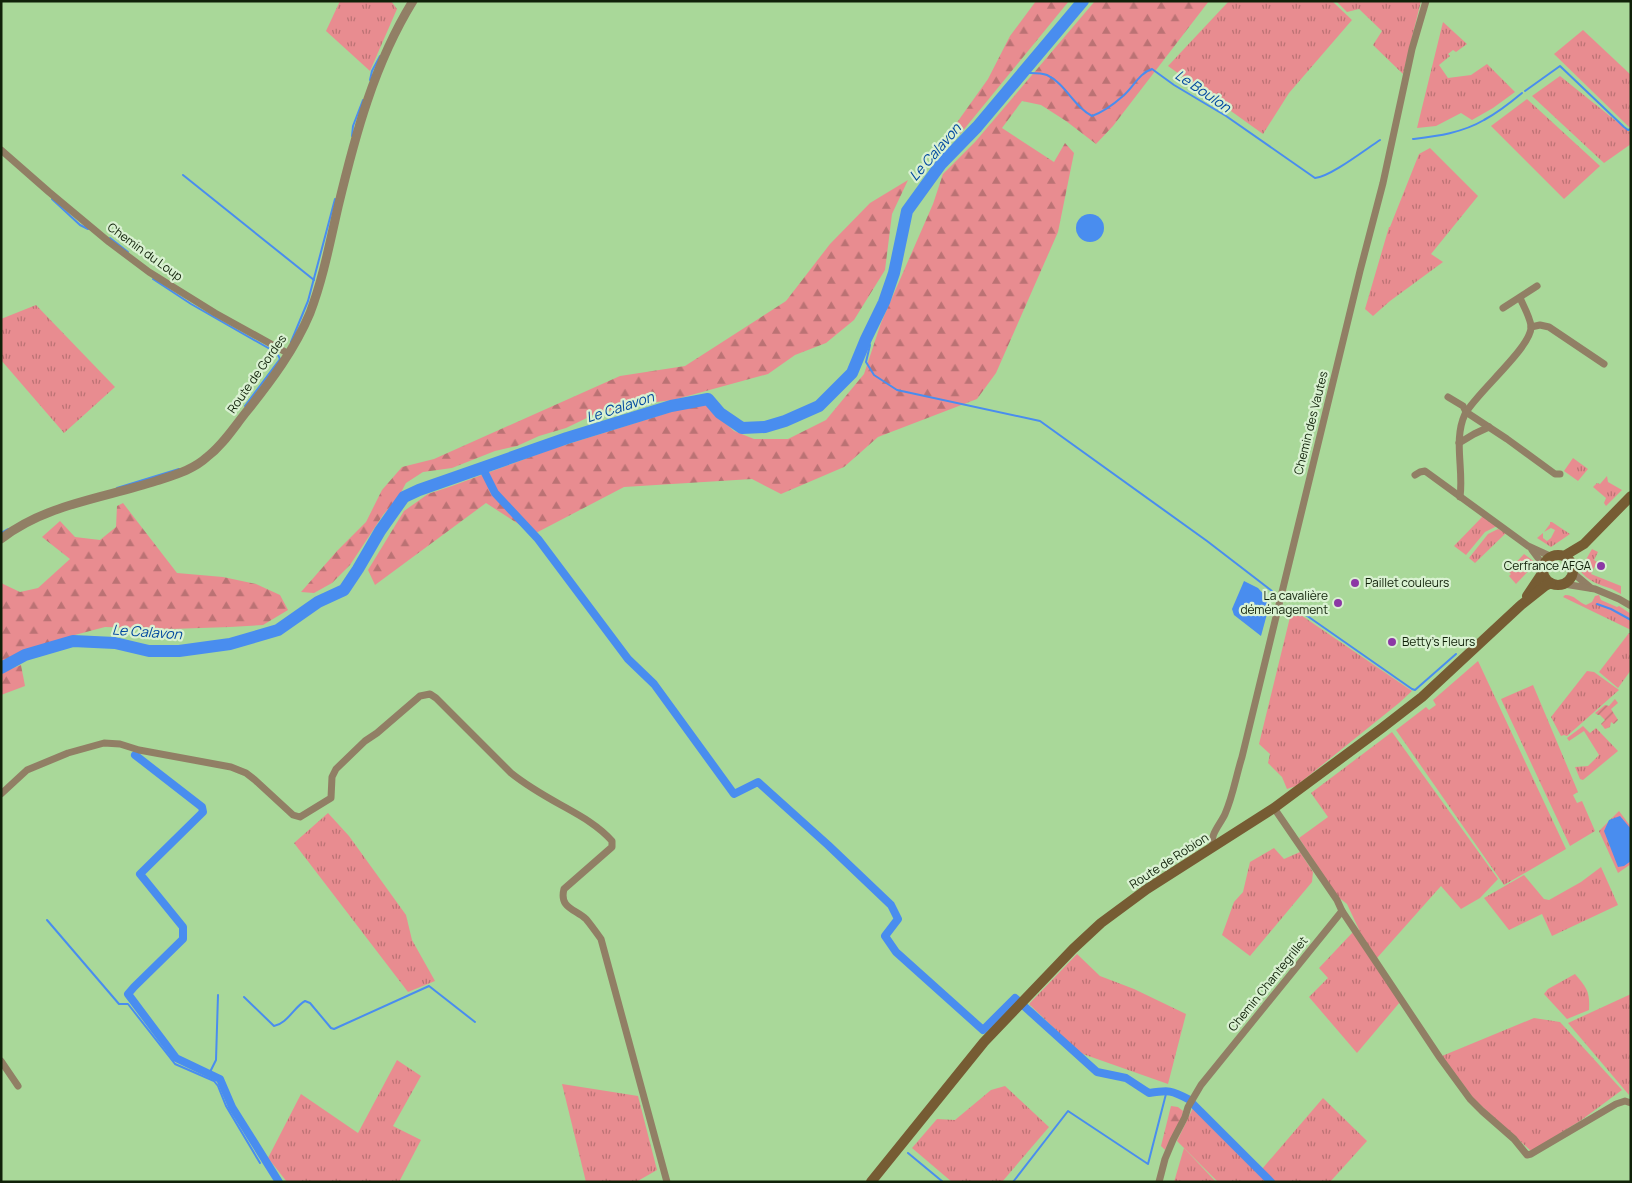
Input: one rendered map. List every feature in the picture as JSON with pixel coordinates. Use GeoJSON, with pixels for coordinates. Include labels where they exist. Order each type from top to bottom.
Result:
{"type":"FeatureCollection","features":[{"type":"Feature","properties":{"kind":"main road"},"geometry":{"type":"LineString","coordinates":[[1584,544],[1568,581],[1558,585],[1547,580],[1544,569],[1548,559],[1564,556],[1584,544],[1631,496]]}},
{"type":"Feature","properties":{"kind":"main road"},"geometry":{"type":"LineString","coordinates":[[1564,556],[1570,561],[1573,569]]}},
{"type":"Feature","properties":{"kind":"main road","name":"Route de Robion"},"geometry":{"type":"LineString","coordinates":[[1521,605],[1544,569]]}},
{"type":"Feature","properties":{"kind":"main road","name":"Route de Robion"},"geometry":{"type":"LineString","coordinates":[[871,1182],[984,1042],[1073,949],[1101,923],[1173,871],[1274,808],[1374,734],[1422,697],[1521,605],[1551,583]]}},
{"type":"Feature","properties":{"kind":"street","name":"Route de Gordes"},"geometry":{"type":"LineString","coordinates":[[1,539],[32,520],[60,508],[142,486],[182,472],[203,461],[218,448],[257,398],[289,354],[310,311],[324,264],[351,154],[376,76],[393,37],[413,1]]}},
{"type":"Feature","properties":{"kind":"street","name":"Chemin des Vautes"},"geometry":{"type":"LineString","coordinates":[[1212,847],[1211,841],[1233,792],[1242,757],[1383,183],[1412,49],[1426,1]]}},
{"type":"Feature","properties":{"kind":"street","name":"Chemin du Loup"},"geometry":{"type":"LineString","coordinates":[[1,150],[109,242],[150,272],[215,313],[289,354]]}},
{"type":"Feature","properties":{"kind":"street"},"geometry":{"type":"LineString","coordinates":[[1503,308],[1538,286]]}},
{"type":"Feature","properties":{"kind":"street"},"geometry":{"type":"LineString","coordinates":[[1460,497],[1462,488],[1459,443],[1461,426],[1466,412],[1516,356],[1528,338],[1531,327],[1520,298]]}},
{"type":"Feature","properties":{"kind":"street"},"geometry":{"type":"LineString","coordinates":[[1531,327],[1540,325],[1550,328],[1604,364]]}},
{"type":"Feature","properties":{"kind":"street"},"geometry":{"type":"LineString","coordinates":[[1448,397],[1463,406],[1466,412],[1555,474],[1560,474]]}},
{"type":"Feature","properties":{"kind":"street"},"geometry":{"type":"LineString","coordinates":[[1459,443],[1489,427]]}},
{"type":"Feature","properties":{"kind":"street"},"geometry":{"type":"LineString","coordinates":[[1415,475],[1425,471],[1528,546],[1552,557]]}},
{"type":"Feature","properties":{"kind":"street"},"geometry":{"type":"LineString","coordinates":[[1528,546],[1544,569]]}},
{"type":"Feature","properties":{"kind":"street"},"geometry":{"type":"LineString","coordinates":[[1573,569],[1591,588]]}},
{"type":"Feature","properties":{"kind":"street"},"geometry":{"type":"LineString","coordinates":[[1564,584],[1591,588],[1631,606]]}},
{"type":"Feature","properties":{"kind":"street"},"geometry":{"type":"LineString","coordinates":[[1,794],[27,770],[43,762],[86,746],[104,743],[120,744],[139,750],[231,767],[246,772],[293,815],[300,817],[331,798],[332,777],[336,769],[365,741],[420,696],[430,694],[511,773],[525,784],[590,822],[612,841],[612,847],[564,889],[563,896],[564,902],[585,919],[601,939],[666,1182]]}},
{"type":"Feature","properties":{"kind":"street"},"geometry":{"type":"LineString","coordinates":[[1274,808],[1437,1054],[1470,1099],[1514,1139],[1527,1155],[1616,1104],[1625,1101],[1631,1103]]}},
{"type":"Feature","properties":{"kind":"street","name":"Chemin Chantegrillet"},"geometry":{"type":"LineString","coordinates":[[1159,1182],[1165,1159],[1173,1140],[1188,1107],[1201,1085],[1342,911]]}},
{"type":"Feature","properties":{"kind":"street"},"geometry":{"type":"LineString","coordinates":[[1,1061],[18,1086]]}},
{"type":"Feature","properties":{"kind":"green space"},"geometry":{"type":"Polygon","coordinates":[[[340,1],[391,1],[397,9],[370,71],[326,31],[340,1]]]}},
{"type":"Feature","properties":{"kind":"green space"},"geometry":{"type":"Polygon","coordinates":[[[1036,1],[1069,1],[961,133],[943,142],[988,79],[1010,36],[1036,1]]]}},
{"type":"Feature","properties":{"kind":"green space"},"geometry":{"type":"Polygon","coordinates":[[[1095,1],[1209,1],[1113,126],[1096,144],[1041,105],[1022,101],[1002,128],[1054,162],[1065,143],[1074,153],[1058,232],[996,373],[977,399],[878,437],[844,467],[781,494],[752,479],[624,487],[534,534],[486,503],[375,585],[368,570],[404,511],[428,494],[552,449],[706,401],[715,414],[734,431],[754,439],[788,439],[826,420],[864,374],[881,323],[933,204],[943,174],[975,142],[1095,1]]]}},
{"type":"Feature","properties":{"kind":"green space"},"geometry":{"type":"Polygon","coordinates":[[[1229,1],[1332,1],[1352,20],[1289,93],[1263,134],[1168,66],[1229,1]]]}},
{"type":"Feature","properties":{"kind":"green space"},"geometry":{"type":"Polygon","coordinates":[[[1336,1],[1421,1],[1403,74],[1373,45],[1382,31],[1359,9],[1347,12],[1336,1]]]}},
{"type":"Feature","properties":{"kind":"green space"},"geometry":{"type":"Polygon","coordinates":[[[1443,22],[1467,44],[1456,52],[1453,50],[1448,54],[1450,56],[1439,65],[1448,78],[1471,75],[1487,64],[1515,92],[1472,120],[1461,113],[1436,126],[1417,128],[1443,22]]]}},
{"type":"Feature","properties":{"kind":"green space"},"geometry":{"type":"Polygon","coordinates":[[[1583,30],[1631,75],[1631,127],[1554,54],[1583,30]]]}},
{"type":"Feature","properties":{"kind":"green space"},"geometry":{"type":"Polygon","coordinates":[[[1560,76],[1631,133],[1631,144],[1604,163],[1532,96],[1560,76]]]}},
{"type":"Feature","properties":{"kind":"green space"},"geometry":{"type":"Polygon","coordinates":[[[1527,99],[1600,166],[1564,199],[1491,126],[1527,99]]]}},
{"type":"Feature","properties":{"kind":"green space"},"geometry":{"type":"Polygon","coordinates":[[[1430,148],[1478,196],[1431,254],[1443,262],[1373,316],[1365,309],[1389,227],[1419,154],[1430,148]]]}},
{"type":"Feature","properties":{"kind":"green space"},"geometry":{"type":"Polygon","coordinates":[[[908,180],[892,214],[885,270],[854,320],[826,343],[795,355],[768,374],[673,400],[631,405],[593,415],[566,428],[539,436],[517,446],[495,451],[452,468],[423,472],[406,483],[398,498],[383,515],[350,565],[332,583],[314,593],[301,592],[337,551],[366,522],[382,490],[402,467],[434,459],[620,376],[685,366],[786,301],[830,244],[870,203],[908,180]]]}},
{"type":"Feature","properties":{"kind":"green space"},"geometry":{"type":"Polygon","coordinates":[[[36,305],[115,387],[64,433],[1,360],[1,319],[36,305]]]}},
{"type":"Feature","properties":{"kind":"green space"},"geometry":{"type":"Polygon","coordinates":[[[1573,458],[1588,469],[1578,481],[1564,471],[1573,458]]]}},
{"type":"Feature","properties":{"kind":"green space"},"geometry":{"type":"Polygon","coordinates":[[[1607,476],[1608,482],[1622,490],[1606,506],[1604,503],[1606,498],[1593,487],[1597,483],[1600,484],[1607,476]]]}},
{"type":"Feature","properties":{"kind":"green space"},"geometry":{"type":"Polygon","coordinates":[[[123,503],[177,573],[223,577],[256,584],[280,595],[288,610],[263,625],[171,629],[105,627],[71,636],[1,661],[1,583],[20,592],[38,588],[70,559],[42,537],[60,521],[75,537],[100,540],[116,527],[117,506],[123,503]]]}},
{"type":"Feature","properties":{"kind":"green space"},"geometry":{"type":"Polygon","coordinates":[[[1483,516],[1497,526],[1485,532],[1466,555],[1454,546],[1483,516]]]}},
{"type":"Feature","properties":{"kind":"green space"},"geometry":{"type":"Polygon","coordinates":[[[1550,522],[1570,534],[1551,547],[1537,538],[1543,533],[1543,538],[1547,541],[1551,538],[1555,530],[1551,528],[1544,532],[1550,522]]]}},
{"type":"Feature","properties":{"kind":"green space"},"geometry":{"type":"Polygon","coordinates":[[[1498,529],[1506,533],[1475,563],[1469,558],[1488,534],[1498,529]]]}},
{"type":"Feature","properties":{"kind":"green space"},"geometry":{"type":"Polygon","coordinates":[[[1592,549],[1598,552],[1594,560],[1597,562],[1591,574],[1621,586],[1621,594],[1590,580],[1580,570],[1592,549]]]}},
{"type":"Feature","properties":{"kind":"green space"},"geometry":{"type":"Polygon","coordinates":[[[1524,554],[1536,563],[1516,584],[1509,576],[1511,574],[1508,571],[1524,554]]]}},
{"type":"Feature","properties":{"kind":"green space"},"geometry":{"type":"Polygon","coordinates":[[[1565,595],[1571,596],[1586,605],[1592,602],[1595,596],[1599,595],[1601,600],[1617,607],[1619,606],[1631,614],[1631,630],[1563,597],[1565,595]]]}},
{"type":"Feature","properties":{"kind":"green space"},"geometry":{"type":"Polygon","coordinates":[[[1292,609],[1412,691],[1296,786],[1287,789],[1282,777],[1268,763],[1270,754],[1259,744],[1292,609]]]}},
{"type":"Feature","properties":{"kind":"green space"},"geometry":{"type":"Polygon","coordinates":[[[1629,633],[1631,633],[1631,670],[1618,688],[1599,672],[1629,633]]]}},
{"type":"Feature","properties":{"kind":"green space"},"geometry":{"type":"Polygon","coordinates":[[[1478,661],[1566,849],[1504,885],[1396,730],[1426,707],[1429,710],[1436,705],[1433,700],[1478,661]]]}},
{"type":"Feature","properties":{"kind":"green space"},"geometry":{"type":"Polygon","coordinates":[[[21,665],[25,686],[1,695],[1,673],[21,665]]]}},
{"type":"Feature","properties":{"kind":"green space"},"geometry":{"type":"Polygon","coordinates":[[[1587,671],[1594,672],[1619,690],[1567,736],[1561,736],[1551,717],[1587,671]]]}},
{"type":"Feature","properties":{"kind":"green space"},"geometry":{"type":"Polygon","coordinates":[[[1533,685],[1578,792],[1573,795],[1577,803],[1582,801],[1595,831],[1570,846],[1501,699],[1533,685]]]}},
{"type":"Feature","properties":{"kind":"green space"},"geometry":{"type":"Polygon","coordinates":[[[1615,699],[1618,703],[1611,709],[1618,720],[1614,724],[1611,722],[1610,727],[1605,729],[1601,724],[1605,720],[1595,713],[1605,705],[1609,706],[1615,699]]]}},
{"type":"Feature","properties":{"kind":"green space"},"geometry":{"type":"Polygon","coordinates":[[[1583,726],[1590,733],[1596,728],[1618,751],[1583,780],[1580,779],[1575,767],[1588,766],[1599,755],[1584,731],[1569,741],[1567,738],[1583,726]]]}},
{"type":"Feature","properties":{"kind":"green space"},"geometry":{"type":"Polygon","coordinates":[[[1392,732],[1498,879],[1480,898],[1461,909],[1441,886],[1377,958],[1362,936],[1347,904],[1337,896],[1299,838],[1328,817],[1311,793],[1392,732]]]}},
{"type":"Feature","properties":{"kind":"green space"},"geometry":{"type":"Polygon","coordinates":[[[1619,811],[1631,827],[1631,864],[1618,873],[1599,831],[1619,811]]]}},
{"type":"Feature","properties":{"kind":"green space"},"geometry":{"type":"Polygon","coordinates":[[[328,813],[349,836],[406,915],[412,940],[435,981],[408,992],[294,843],[328,813]]]}},
{"type":"Feature","properties":{"kind":"green space"},"geometry":{"type":"Polygon","coordinates":[[[1274,848],[1284,859],[1300,852],[1313,872],[1312,882],[1250,956],[1222,935],[1234,902],[1243,892],[1250,862],[1274,848]]]}},
{"type":"Feature","properties":{"kind":"green space"},"geometry":{"type":"Polygon","coordinates":[[[1601,867],[1618,905],[1552,936],[1542,914],[1509,930],[1484,898],[1524,875],[1544,899],[1549,900],[1581,882],[1601,867]]]}},
{"type":"Feature","properties":{"kind":"green space"},"geometry":{"type":"Polygon","coordinates":[[[1353,932],[1400,1002],[1357,1053],[1309,997],[1328,978],[1319,968],[1353,932]]]}},
{"type":"Feature","properties":{"kind":"green space"},"geometry":{"type":"Polygon","coordinates":[[[1077,954],[1100,976],[1134,989],[1186,1014],[1168,1084],[1080,1053],[1029,1004],[1077,954]]]}},
{"type":"Feature","properties":{"kind":"green space"},"geometry":{"type":"Polygon","coordinates":[[[1575,974],[1587,990],[1589,1010],[1567,1019],[1544,994],[1548,989],[1575,974]]]}},
{"type":"Feature","properties":{"kind":"green space"},"geometry":{"type":"Polygon","coordinates":[[[1631,994],[1631,1067],[1629,1095],[1568,1023],[1631,994]]]}},
{"type":"Feature","properties":{"kind":"green space"},"geometry":{"type":"Polygon","coordinates":[[[1534,1018],[1560,1022],[1622,1090],[1580,1121],[1531,1151],[1474,1099],[1442,1056],[1534,1018]]]}},
{"type":"Feature","properties":{"kind":"green space"},"geometry":{"type":"Polygon","coordinates":[[[397,1060],[421,1076],[393,1126],[421,1140],[399,1182],[287,1182],[268,1158],[301,1094],[358,1133],[397,1060]]]}},
{"type":"Feature","properties":{"kind":"green space"},"geometry":{"type":"Polygon","coordinates":[[[562,1084],[638,1096],[657,1170],[636,1182],[586,1182],[562,1084]]]}},
{"type":"Feature","properties":{"kind":"green space"},"geometry":{"type":"Polygon","coordinates":[[[1005,1086],[1049,1127],[1002,1182],[952,1182],[912,1148],[937,1119],[955,1120],[991,1090],[1005,1086]]]}},
{"type":"Feature","properties":{"kind":"green space"},"geometry":{"type":"Polygon","coordinates":[[[1323,1098],[1367,1141],[1330,1182],[1276,1182],[1262,1169],[1323,1098]]]}},
{"type":"Feature","properties":{"kind":"green space"},"geometry":{"type":"Polygon","coordinates":[[[1171,1106],[1178,1107],[1183,1111],[1182,1117],[1165,1150],[1161,1146],[1171,1106]]]}},
{"type":"Feature","properties":{"kind":"green space"},"geometry":{"type":"Polygon","coordinates":[[[1193,1108],[1269,1182],[1218,1182],[1177,1141],[1193,1108]]]}},
{"type":"Feature","properties":{"kind":"green space"},"geometry":{"type":"Polygon","coordinates":[[[1184,1148],[1216,1182],[1174,1182],[1184,1148]]]}},
{"type":"Feature","properties":{"kind":"water"},"geometry":{"type":"Polygon","coordinates":[[[1090,214],[1100,218],[1104,228],[1100,238],[1090,242],[1080,238],[1076,228],[1080,218],[1090,214]]]}},
{"type":"Feature","properties":{"kind":"water"},"geometry":{"type":"Polygon","coordinates":[[[1244,581],[1258,588],[1269,600],[1261,636],[1234,615],[1232,609],[1244,581]]]}},
{"type":"Feature","properties":{"kind":"water"},"geometry":{"type":"Polygon","coordinates":[[[1620,816],[1631,829],[1631,861],[1624,866],[1618,867],[1604,831],[1609,820],[1620,816]]]}},
{"type":"Feature","properties":{"kind":"waterway","name":"Le Calavon"},"geometry":{"type":"LineString","coordinates":[[1,668],[25,655],[73,641],[115,643],[149,651],[179,651],[230,644],[278,630],[318,602],[344,590],[380,531],[404,497],[419,490],[567,438],[671,406],[708,399],[720,413],[742,428],[765,427],[785,421],[819,406],[852,373],[884,302],[894,273],[907,211],[941,164],[977,127],[1083,1]]}},
{"type":"Feature","properties":{"kind":"waterway"},"geometry":{"type":"LineString","coordinates":[[370,80],[372,71],[380,56]]}},
{"type":"Feature","properties":{"kind":"waterway","name":"Le Boulon"},"geometry":{"type":"LineString","coordinates":[[1525,91],[1560,66],[1624,127],[1628,130],[1631,129]]}},
{"type":"Feature","properties":{"kind":"waterway","name":"Le Boulon"},"geometry":{"type":"LineString","coordinates":[[1022,73],[1041,73],[1054,79],[1080,107],[1092,116],[1116,102],[1127,93],[1143,74],[1152,69],[1174,85],[1226,116],[1315,178],[1330,173],[1380,140]]}},
{"type":"Feature","properties":{"kind":"waterway","name":"Le Boulon"},"geometry":{"type":"LineString","coordinates":[[1413,139],[1431,137],[1467,128],[1499,111],[1522,93]]}},
{"type":"Feature","properties":{"kind":"waterway"},"geometry":{"type":"LineString","coordinates":[[352,136],[353,126],[363,100]]}},
{"type":"Feature","properties":{"kind":"waterway"},"geometry":{"type":"LineString","coordinates":[[183,175],[314,280]]}},
{"type":"Feature","properties":{"kind":"waterway"},"geometry":{"type":"LineString","coordinates":[[52,199],[80,225],[88,229]]}},
{"type":"Feature","properties":{"kind":"waterway"},"geometry":{"type":"LineString","coordinates":[[291,342],[308,301],[335,199]]}},
{"type":"Feature","properties":{"kind":"waterway"},"geometry":{"type":"LineString","coordinates":[[110,238],[128,252]]}},
{"type":"Feature","properties":{"kind":"waterway"},"geometry":{"type":"LineString","coordinates":[[153,279],[191,304],[277,353],[280,359],[245,406]]}},
{"type":"Feature","properties":{"kind":"waterway"},"geometry":{"type":"LineString","coordinates":[[866,339],[870,345],[866,362],[874,375],[897,390],[1040,421],[1207,541],[1276,594]]}},
{"type":"Feature","properties":{"kind":"waterway"},"geometry":{"type":"LineString","coordinates":[[482,467],[495,493],[538,539],[628,659],[654,684],[734,794],[758,782],[828,845],[891,905],[898,919],[885,936],[896,952],[983,1030],[1015,998],[1097,1072],[1126,1078],[1149,1093],[1170,1092],[1190,1100]]}},
{"type":"Feature","properties":{"kind":"waterway"},"geometry":{"type":"LineString","coordinates":[[117,488],[179,469]]}},
{"type":"Feature","properties":{"kind":"waterway"},"geometry":{"type":"LineString","coordinates":[[1,533],[8,529]]}},
{"type":"Feature","properties":{"kind":"waterway"},"geometry":{"type":"LineString","coordinates":[[1597,604],[1631,620]]}},
{"type":"Feature","properties":{"kind":"waterway"},"geometry":{"type":"LineString","coordinates":[[1293,606],[1415,690],[1456,654]]}},
{"type":"Feature","properties":{"kind":"waterway"},"geometry":{"type":"LineString","coordinates":[[135,755],[202,807],[203,812],[140,874],[183,927],[183,939],[128,994],[176,1058],[220,1079],[232,1107],[279,1182]]}},
{"type":"Feature","properties":{"kind":"waterway"},"geometry":{"type":"LineString","coordinates":[[47,920],[119,1004],[128,1004],[175,1064],[214,1081],[226,1106],[260,1163]]}},
{"type":"Feature","properties":{"kind":"waterway"},"geometry":{"type":"LineString","coordinates":[[244,997],[274,1026],[287,1019],[305,1001],[310,1003],[331,1028],[334,1029],[429,986],[475,1022]]}},
{"type":"Feature","properties":{"kind":"waterway"},"geometry":{"type":"LineString","coordinates":[[209,1074],[216,1060],[218,995]]}},
{"type":"Feature","properties":{"kind":"waterway"},"geometry":{"type":"LineString","coordinates":[[1013,1182],[1068,1111],[1148,1164],[1167,1090]]}},
{"type":"Feature","properties":{"kind":"waterway"},"geometry":{"type":"LineString","coordinates":[[1193,1104],[1271,1182]]}},
{"type":"Feature","properties":{"kind":"waterway"},"geometry":{"type":"LineString","coordinates":[[908,1153],[943,1182]]}},
{"type":"Feature","properties":{"kind":"place","name":"Cerfrance AFGA"},"geometry":{"type":"Point","coordinates":[1601,566]}},
{"type":"Feature","properties":{"kind":"place","name":"Paillet couleurs"},"geometry":{"type":"Point","coordinates":[1355,583]}},
{"type":"Feature","properties":{"kind":"place","name":"La cavalière déménagement"},"geometry":{"type":"Point","coordinates":[1338,603]}},
{"type":"Feature","properties":{"kind":"place","name":"Betty's Fleurs"},"geometry":{"type":"Point","coordinates":[1392,642]}}]}
